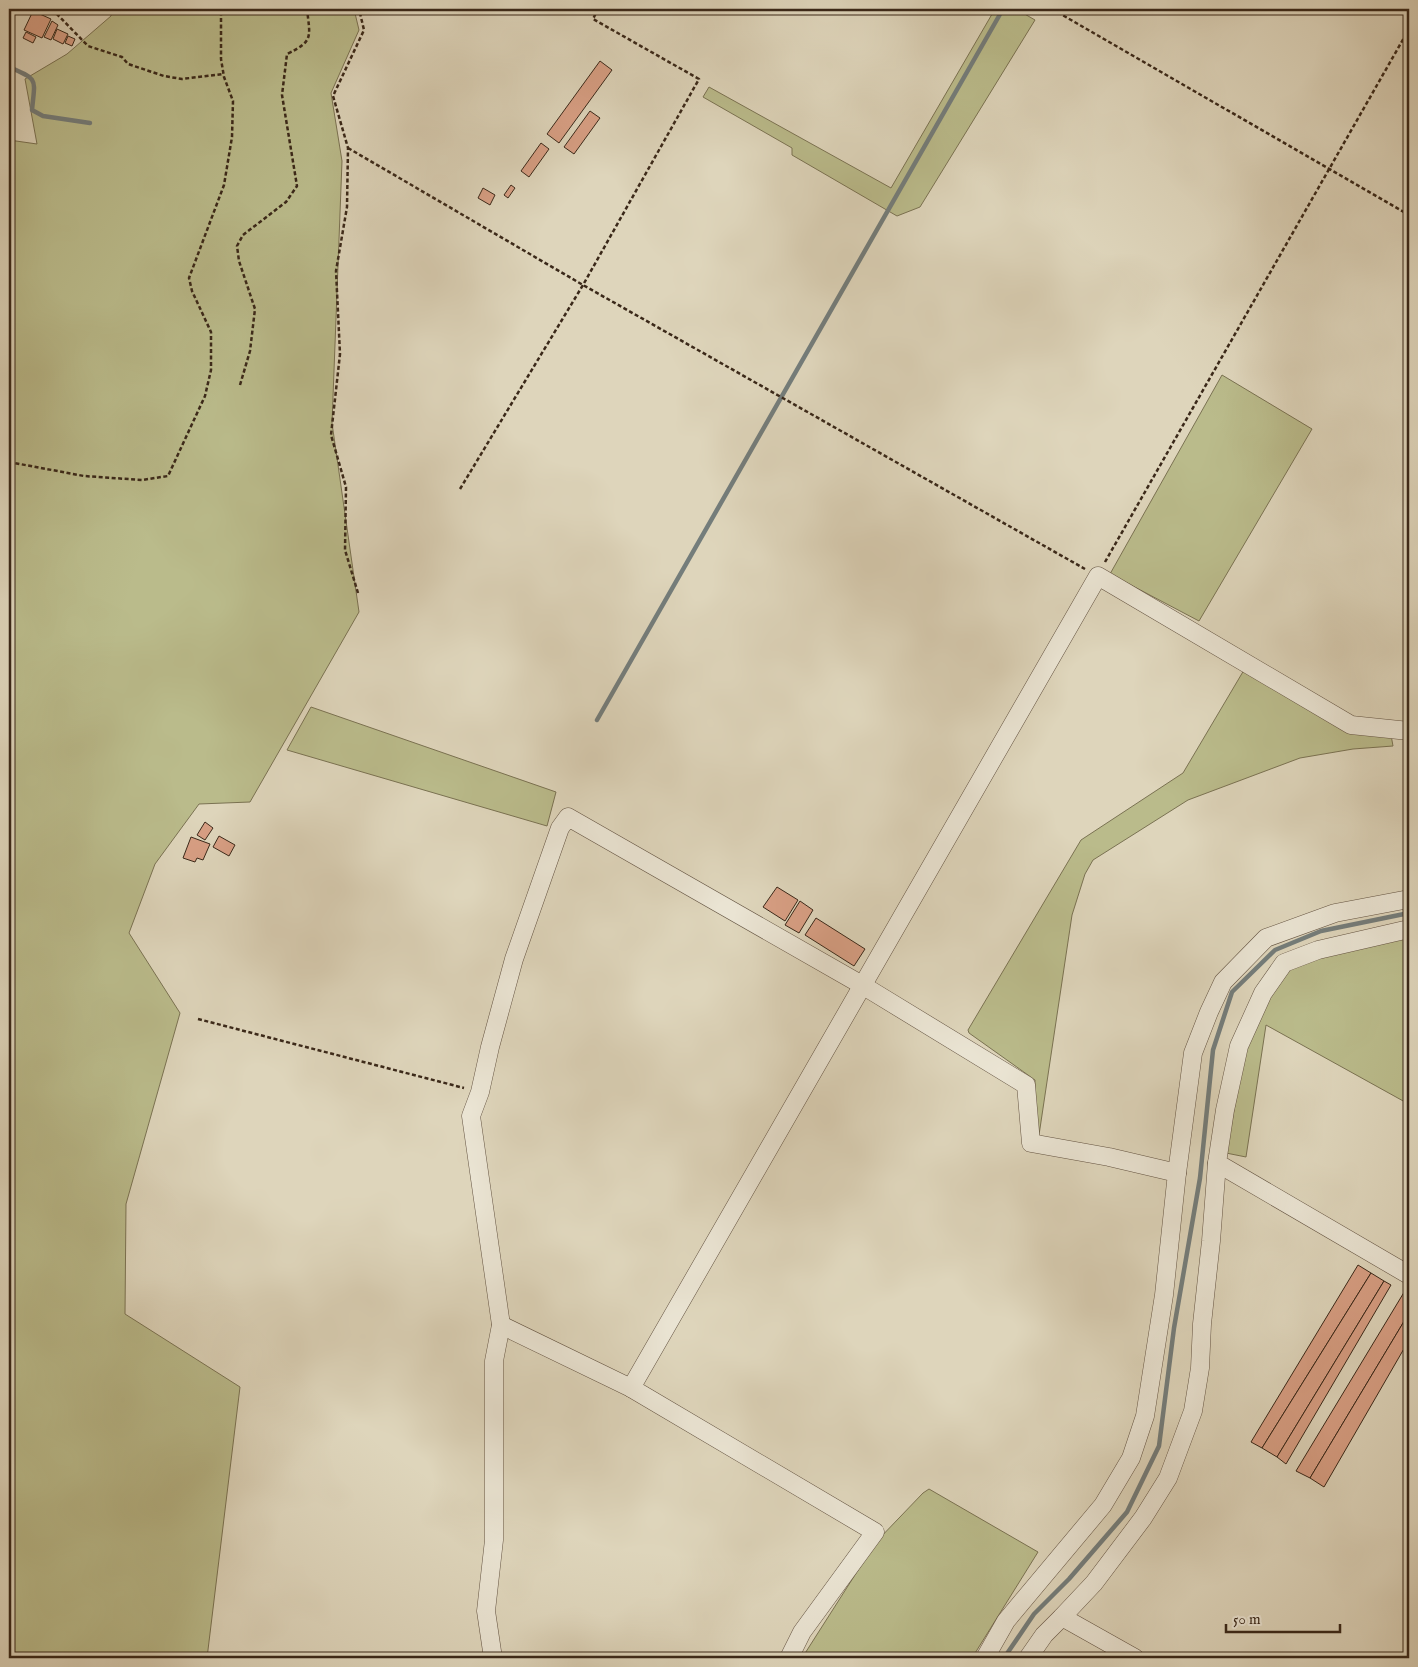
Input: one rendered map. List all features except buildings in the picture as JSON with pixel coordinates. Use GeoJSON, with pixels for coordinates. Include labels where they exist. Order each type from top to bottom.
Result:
{"type":"FeatureCollection","features":[{"type":"Feature","properties":{"kind":"street"},"geometry":{"type":"LineString","coordinates":[[631,1388],[1098,576],[1350,725],[1409,731]]}},
{"type":"Feature","properties":{"kind":"street"},"geometry":{"type":"LineString","coordinates":[[493,1658],[486,1611],[494,1540],[494,1361],[501,1325],[471,1116],[480,1092],[514,959],[560,828],[568,817],[862,985],[1026,1086],[1031,1143],[1109,1157],[1177,1173]]}},
{"type":"Feature","properties":{"kind":"street"},"geometry":{"type":"LineString","coordinates":[[985,1658],[1006,1621],[1103,1506],[1131,1458],[1146,1408],[1164,1295],[1177,1173],[1193,1053],[1209,1012],[1224,982],[1266,938],[1335,913],[1409,899]]}},
{"type":"Feature","properties":{"kind":"street"},"geometry":{"type":"LineString","coordinates":[[1028,1658],[1044,1635],[1094,1583],[1143,1518],[1168,1478],[1193,1411],[1200,1368],[1202,1324],[1217,1164],[1225,1110],[1239,1046],[1263,993],[1284,963],[1318,950],[1409,930]]}},
{"type":"Feature","properties":{"kind":"street"},"geometry":{"type":"LineString","coordinates":[[1217,1164],[1409,1275]]}},
{"type":"Feature","properties":{"kind":"street"},"geometry":{"type":"LineString","coordinates":[[501,1325],[631,1388],[875,1532],[802,1632],[789,1658]]}},
{"type":"Feature","properties":{"kind":"street"},"geometry":{"type":"LineString","coordinates":[[1062,1617],[1135,1658]]}},
{"type":"Feature","properties":{"kind":"path"},"geometry":{"type":"LineString","coordinates":[[52,9],[88,46],[122,57],[128,64],[164,76],[182,78],[223,74]]}},
{"type":"Feature","properties":{"kind":"path"},"geometry":{"type":"LineString","coordinates":[[9,462],[84,476],[142,480],[168,476],[205,396],[211,370],[211,332],[192,291],[189,278],[224,185],[232,137],[233,102],[223,74],[221,59],[221,9]]}},
{"type":"Feature","properties":{"kind":"path"},"geometry":{"type":"LineString","coordinates":[[240,385],[250,351],[255,309],[236,246],[243,235],[286,202],[298,186],[282,95],[287,54],[303,46],[310,35],[307,9]]}},
{"type":"Feature","properties":{"kind":"path"},"geometry":{"type":"LineString","coordinates":[[358,593],[345,550],[346,487],[331,435],[340,354],[336,271],[347,207],[348,148],[333,96],[364,30],[360,9]]}},
{"type":"Feature","properties":{"kind":"path"},"geometry":{"type":"LineString","coordinates":[[460,489],[583,285],[699,79],[593,19],[598,9]]}},
{"type":"Feature","properties":{"kind":"path"},"geometry":{"type":"LineString","coordinates":[[1052,9],[1409,215]]}},
{"type":"Feature","properties":{"kind":"path"},"geometry":{"type":"LineString","coordinates":[[348,148],[583,285],[1098,576],[1409,30]]}},
{"type":"Feature","properties":{"kind":"path"},"geometry":{"type":"LineString","coordinates":[[198,1019],[480,1092]]}},
{"type":"Feature","properties":{"kind":"green space"},"geometry":{"type":"Polygon","coordinates":[[[112,9],[354,9],[359,30],[331,93],[342,161],[332,423],[359,612],[250,802],[199,804],[155,864],[129,933],[180,1013],[126,1204],[125,1314],[240,1387],[207,1658],[9,1658],[9,140],[37,144],[25,79],[67,54],[111,16],[112,9]]]}},
{"type":"Feature","properties":{"kind":"green space"},"geometry":{"type":"Polygon","coordinates":[[[995,9],[1016,9],[1035,20],[920,207],[897,216],[792,155],[792,148],[703,97],[709,87],[891,188],[995,9]]]}},
{"type":"Feature","properties":{"kind":"green space"},"geometry":{"type":"Polygon","coordinates":[[[1222,375],[1312,429],[1199,621],[1110,574],[1222,375]]]}},
{"type":"Feature","properties":{"kind":"green space"},"geometry":{"type":"Polygon","coordinates":[[[1244,670],[1391,735],[1393,746],[1353,749],[1300,758],[1188,800],[1093,860],[1085,874],[1072,915],[1039,1135],[1034,1129],[1035,1080],[969,1033],[968,1030],[1081,840],[1183,773],[1244,670]]]}},
{"type":"Feature","properties":{"kind":"green space"},"geometry":{"type":"Polygon","coordinates":[[[311,707],[556,792],[547,826],[287,750],[311,707]]]}},
{"type":"Feature","properties":{"kind":"green space"},"geometry":{"type":"Polygon","coordinates":[[[1409,935],[1409,1094],[1405,1102],[1266,1025],[1246,1157],[1226,1153],[1245,1051],[1265,1002],[1284,970],[1316,957],[1409,935]]]}},
{"type":"Feature","properties":{"kind":"green space"},"geometry":{"type":"Polygon","coordinates":[[[929,1489],[1038,1552],[972,1658],[802,1658],[876,1542],[929,1489]]]}},
{"type":"Feature","properties":{"kind":"waterway"},"geometry":{"type":"LineString","coordinates":[[597,720],[1003,9]]}},
{"type":"Feature","properties":{"kind":"waterway"},"geometry":{"type":"LineString","coordinates":[[9,67],[26,75],[33,81],[32,110],[43,116],[90,123]]}},
{"type":"Feature","properties":{"kind":"waterway"},"geometry":{"type":"LineString","coordinates":[[1004,1658],[1034,1614],[1069,1579],[1127,1512],[1159,1446],[1174,1328],[1200,1178],[1213,1050],[1232,992],[1275,950],[1321,931],[1409,913]]}}]}
